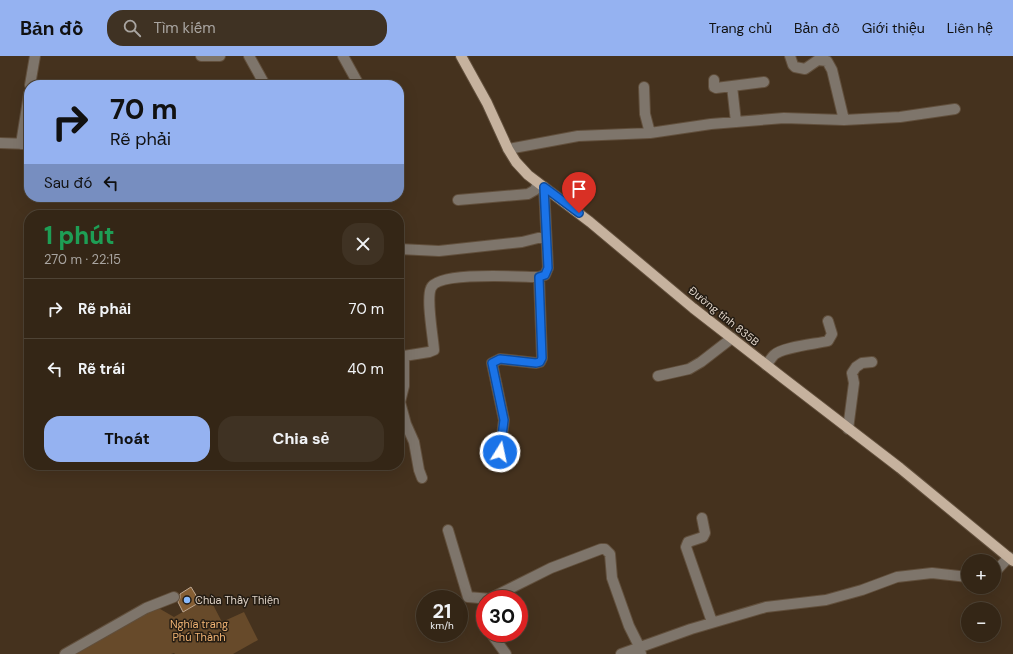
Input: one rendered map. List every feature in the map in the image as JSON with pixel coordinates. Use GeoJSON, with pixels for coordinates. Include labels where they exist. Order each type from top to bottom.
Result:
{"type":"FeatureCollection","features":[{"type":"Feature","properties":{"kind":"main road","name":"Đường tỉnh 835B"},"geometry":{"type":"LineString","coordinates":[[461,56],[487,103],[508,149],[516,162],[528,175],[590,222],[766,365],[900,468],[1011,559]]}},
{"type":"Feature","properties":{"kind":"street"},"geometry":{"type":"LineString","coordinates":[[31,80],[35,56]]}},
{"type":"Feature","properties":{"kind":"street"},"geometry":{"type":"LineString","coordinates":[[201,56],[220,56]]}},
{"type":"Feature","properties":{"kind":"street"},"geometry":{"type":"LineString","coordinates":[[249,56],[262,80]]}},
{"type":"Feature","properties":{"kind":"street"},"geometry":{"type":"LineString","coordinates":[[343,56],[356,80]]}},
{"type":"Feature","properties":{"kind":"street"},"geometry":{"type":"LineString","coordinates":[[790,56],[795,68],[805,68],[818,60],[827,61],[832,70],[844,120]]}},
{"type":"Feature","properties":{"kind":"street"},"geometry":{"type":"LineString","coordinates":[[714,80],[714,87],[716,88],[764,82]]}},
{"type":"Feature","properties":{"kind":"street"},"geometry":{"type":"LineString","coordinates":[[732,86],[736,122]]}},
{"type":"Feature","properties":{"kind":"street"},"geometry":{"type":"LineString","coordinates":[[644,87],[645,114],[650,133]]}},
{"type":"Feature","properties":{"kind":"street"},"geometry":{"type":"LineString","coordinates":[[508,149],[578,136],[650,133],[736,122],[784,118],[844,120],[900,117],[955,109]]}},
{"type":"Feature","properties":{"kind":"street"},"geometry":{"type":"LineString","coordinates":[[0,142],[24,144]]}},
{"type":"Feature","properties":{"kind":"street"},"geometry":{"type":"LineString","coordinates":[[458,200],[528,194],[541,185]]}},
{"type":"Feature","properties":{"kind":"street"},"geometry":{"type":"LineString","coordinates":[[404,386],[404,356],[434,350],[429,303],[431,288],[436,283],[442,280],[472,276],[539,277],[545,275],[548,268],[541,185]]}},
{"type":"Feature","properties":{"kind":"street"},"geometry":{"type":"LineString","coordinates":[[404,249],[439,251],[522,242],[546,236]]}},
{"type":"Feature","properties":{"kind":"street"},"geometry":{"type":"LineString","coordinates":[[500,452],[504,420],[492,363],[500,359],[536,363],[540,362],[542,358],[539,277]]}},
{"type":"Feature","properties":{"kind":"street"},"geometry":{"type":"LineString","coordinates":[[766,365],[775,354],[790,348],[828,341],[832,334],[828,320]]}},
{"type":"Feature","properties":{"kind":"street"},"geometry":{"type":"LineString","coordinates":[[658,376],[688,370],[702,362],[732,338]]}},
{"type":"Feature","properties":{"kind":"street"},"geometry":{"type":"LineString","coordinates":[[848,429],[854,383],[852,373],[856,367],[862,363],[872,362]]}},
{"type":"Feature","properties":{"kind":"street"},"geometry":{"type":"LineString","coordinates":[[404,417],[414,442],[418,470],[422,478]]}},
{"type":"Feature","properties":{"kind":"street"},"geometry":{"type":"LineString","coordinates":[[702,518],[705,533],[703,537],[688,542],[686,547],[712,622]]}},
{"type":"Feature","properties":{"kind":"street"},"geometry":{"type":"LineString","coordinates":[[448,530],[468,597],[476,598]]}},
{"type":"Feature","properties":{"kind":"street"},"geometry":{"type":"LineString","coordinates":[[508,590],[551,568],[601,549],[605,549],[610,554],[612,578],[629,626],[640,650]]}},
{"type":"Feature","properties":{"kind":"street"},"geometry":{"type":"LineString","coordinates":[[1001,567],[1011,559]]}},
{"type":"Feature","properties":{"kind":"street"},"geometry":{"type":"LineString","coordinates":[[621,654],[640,650],[712,622],[766,607],[826,600],[862,590],[897,577],[932,573],[961,576]]}},
{"type":"Feature","properties":{"kind":"street"},"geometry":{"type":"LineString","coordinates":[[65,654],[146,608],[174,597]]}},
{"type":"Feature","properties":{"kind":"street"},"geometry":{"type":"LineString","coordinates":[[498,642],[506,654]]}},
{"type":"Feature","properties":{"kind":"green space","name":"Nghĩa trang Phú Thành"},"geometry":{"type":"Polygon","coordinates":[[[209,597],[222,622],[244,612],[258,640],[233,654],[72,654],[155,606],[174,617],[209,597]]]}},
{"type":"Feature","properties":{"kind":"building","name":"Chùa Thầy Thiện"},"geometry":{"type":"Polygon","coordinates":[[[191,587],[200,602],[183,612],[178,602],[180,594],[191,587]]]}},
{"type":"Feature","properties":{"kind":"place","name":"Chùa Thầy Thiện"},"geometry":{"type":"Point","coordinates":[187,600]}},
{"type":"Feature","properties":{"kind":"route"},"geometry":{"type":"LineString","coordinates":[[500,452],[504,420],[492,363],[500,359],[536,363],[540,362],[542,358],[539,277],[545,275],[548,268],[544,187],[579,213]]}}]}
